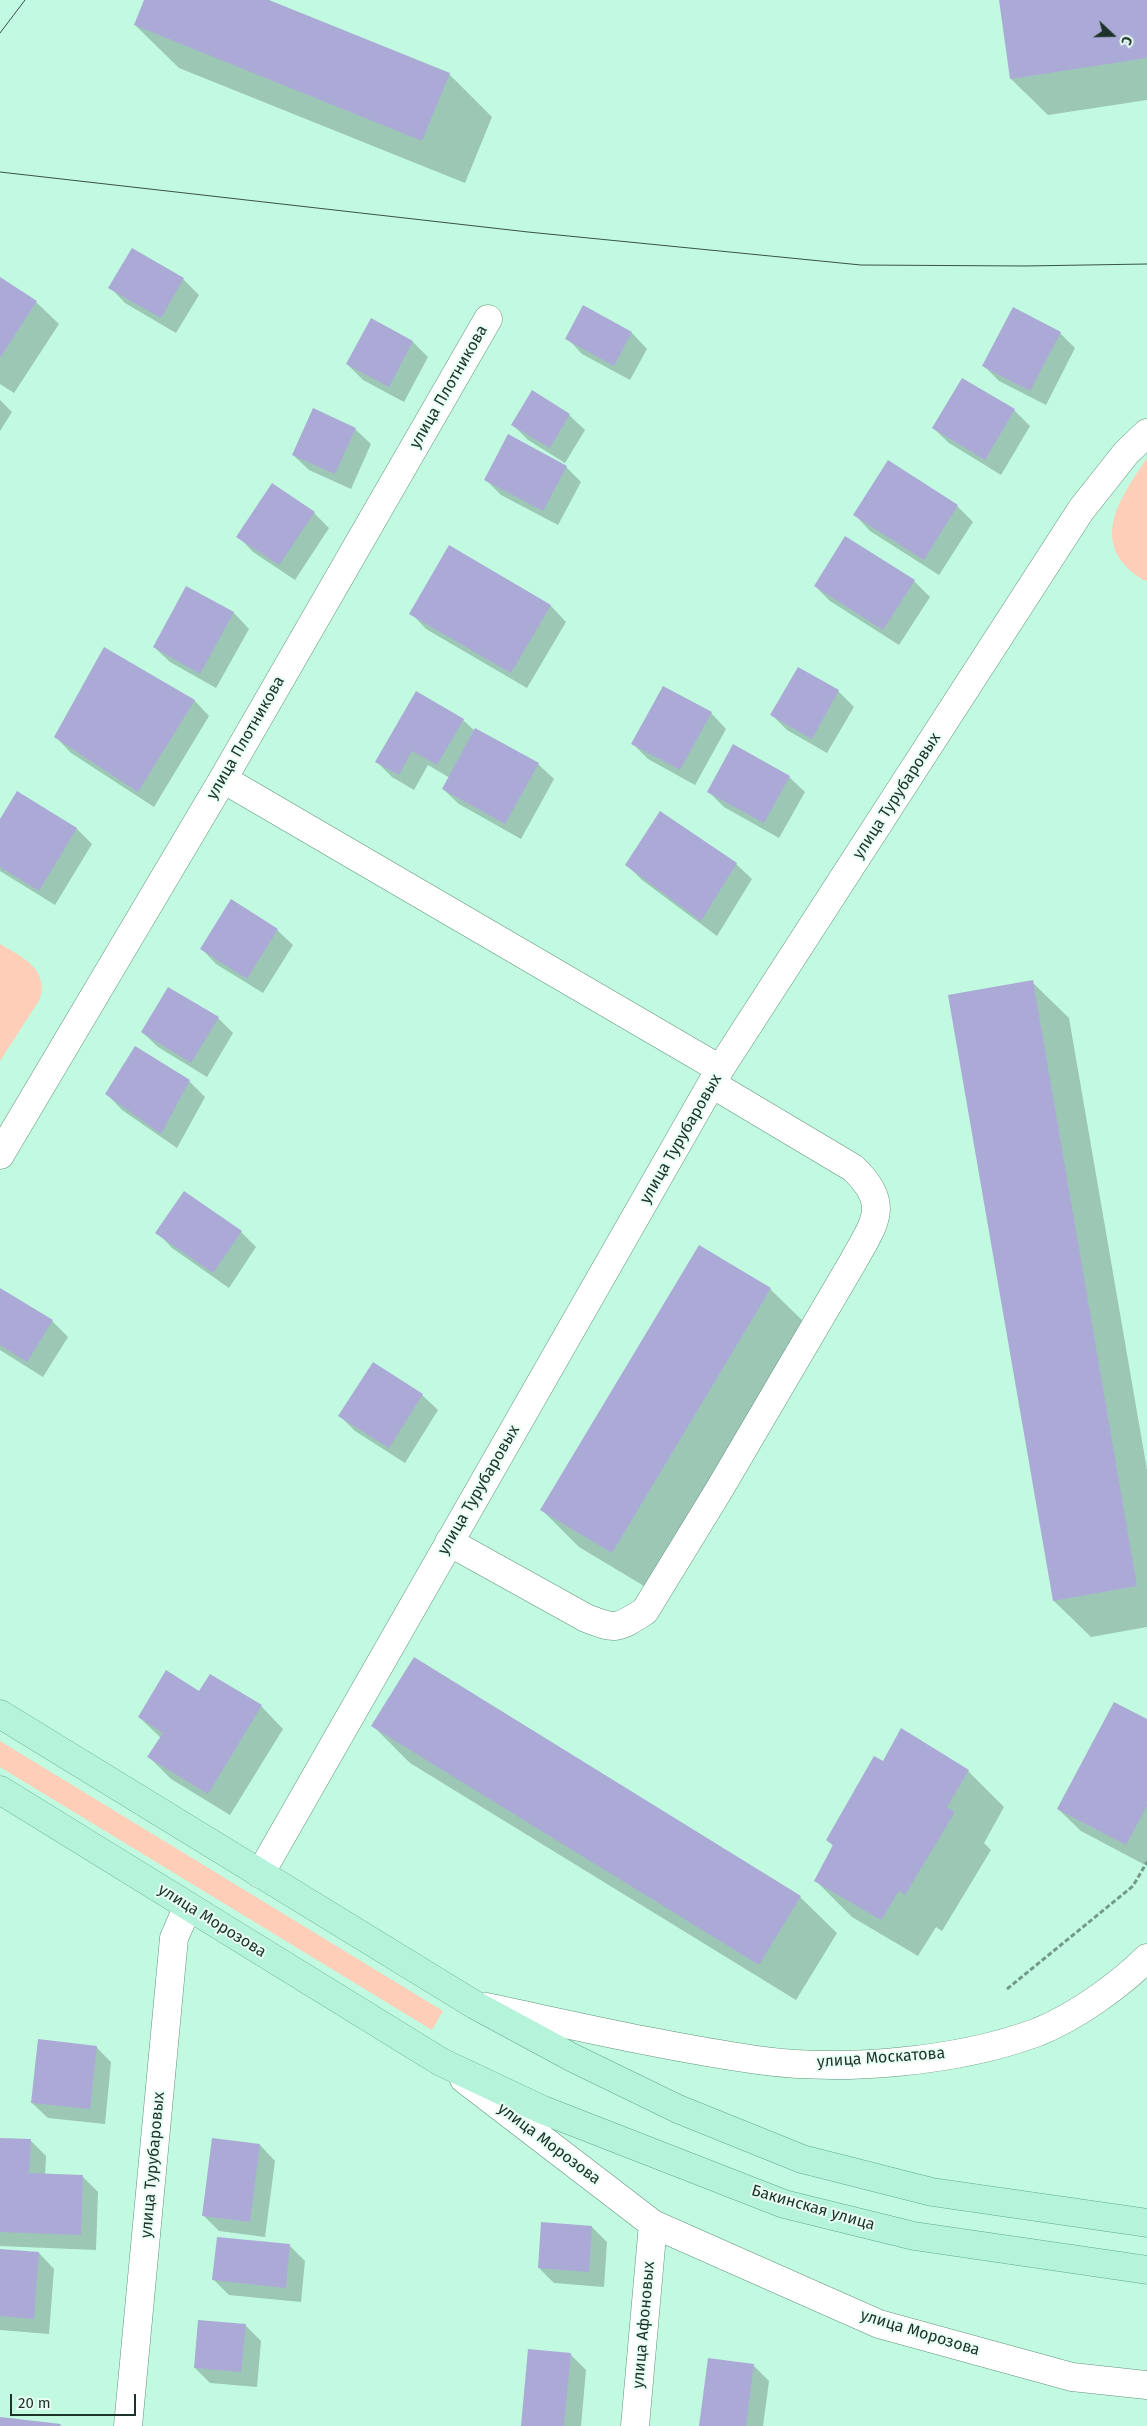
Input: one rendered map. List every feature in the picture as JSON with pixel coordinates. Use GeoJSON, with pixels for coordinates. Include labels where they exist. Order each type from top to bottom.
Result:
{"type":"FeatureCollection","features":[{"type":"Feature","properties":{"kind":"main road"},"geometry":{"type":"LineString","coordinates":[[0,1714],[474,2005],[572,2058],[678,2109],[802,2159],[932,2192],[1147,2223]]}},
{"type":"Feature","properties":{"kind":"main road","name":"улица Морозова"},"geometry":{"type":"LineString","coordinates":[[0,1790],[441,2062]]}},
{"type":"Feature","properties":{"kind":"main road","name":"Бакинская улица"},"geometry":{"type":"LineString","coordinates":[[441,2062],[543,2110],[784,2204],[914,2236],[1147,2270]]}},
{"type":"Feature","properties":{"kind":"street","name":"улица Плотникова"},"geometry":{"type":"LineString","coordinates":[[0,1155],[223,779],[488,319]]}},
{"type":"Feature","properties":{"kind":"street","name":"улица Турубаровых"},"geometry":{"type":"LineString","coordinates":[[260,1874],[716,1077],[1081,510],[1126,453],[1147,433]]}},
{"type":"Feature","properties":{"kind":"street"},"geometry":{"type":"LineString","coordinates":[[223,779],[716,1077],[853,1168],[869,1183],[876,1201],[875,1222],[854,1260],[720,1490],[645,1611],[627,1623],[609,1628],[586,1618],[449,1542]]}},
{"type":"Feature","properties":{"kind":"street","name":"улица Турубаровых"},"geometry":{"type":"LineString","coordinates":[[128,2426],[174,1938],[188,1906]]}},
{"type":"Feature","properties":{"kind":"street","name":"улица Москатова"},"geometry":{"type":"LineString","coordinates":[[474,2005],[758,2060],[838,2064],[916,2059],[983,2049],[1039,2031],[1091,2004],[1147,1958]]}},
{"type":"Feature","properties":{"kind":"street","name":"улица Морозова"},"geometry":{"type":"LineString","coordinates":[[441,2062],[653,2224],[879,2324],[1072,2377],[1147,2385]]}},
{"type":"Feature","properties":{"kind":"street","name":"улица Афоновых"},"geometry":{"type":"LineString","coordinates":[[635,2426],[653,2224]]}},
{"type":"Feature","properties":{"kind":"path"},"geometry":{"type":"LineString","coordinates":[[1006,1989],[1133,1886],[1147,1862]]}},
{"type":"Feature","properties":{"kind":"shaded area"},"geometry":{"type":"Polygon","coordinates":[[[1147,458],[1147,580],[1145,581],[1127,567],[1116,552],[1112,537],[1113,522],[1119,506],[1147,458]]]}},
{"type":"Feature","properties":{"kind":"shaded area"},"geometry":{"type":"Polygon","coordinates":[[[0,944],[32,965],[41,980],[42,989],[40,999],[0,1061],[0,944]]]}},
{"type":"Feature","properties":{"kind":"shaded area"},"geometry":{"type":"Polygon","coordinates":[[[0,1741],[443,2011],[432,2030],[0,1767],[0,1741]]]}},
{"type":"Feature","properties":{"kind":"building"},"geometry":{"type":"Polygon","coordinates":[[[144,0],[269,0],[450,73],[422,141],[134,25],[144,0]]]}},
{"type":"Feature","properties":{"kind":"building"},"geometry":{"type":"Polygon","coordinates":[[[999,0],[1147,0],[1147,58],[1010,79],[999,0]]]}},
{"type":"Feature","properties":{"kind":"building"},"geometry":{"type":"Polygon","coordinates":[[[132,248],[184,278],[161,318],[108,288],[132,248]]]}},
{"type":"Feature","properties":{"kind":"building"},"geometry":{"type":"Polygon","coordinates":[[[0,277],[37,301],[0,358],[0,277]]]}},
{"type":"Feature","properties":{"kind":"building"},"geometry":{"type":"Polygon","coordinates":[[[583,305],[632,332],[614,366],[565,339],[583,305]]]}},
{"type":"Feature","properties":{"kind":"building"},"geometry":{"type":"Polygon","coordinates":[[[1013,307],[1061,332],[1030,391],[982,366],[1013,307]]]}},
{"type":"Feature","properties":{"kind":"building"},"geometry":{"type":"Polygon","coordinates":[[[371,318],[413,341],[389,387],[346,364],[371,318]]]}},
{"type":"Feature","properties":{"kind":"building"},"geometry":{"type":"Polygon","coordinates":[[[962,378],[1015,409],[985,460],[932,428],[962,378]]]}},
{"type":"Feature","properties":{"kind":"building"},"geometry":{"type":"Polygon","coordinates":[[[532,390],[570,414],[550,448],[511,425],[532,390]]]}},
{"type":"Feature","properties":{"kind":"building"},"geometry":{"type":"Polygon","coordinates":[[[313,408],[356,428],[335,474],[292,455],[313,408]]]}},
{"type":"Feature","properties":{"kind":"building"},"geometry":{"type":"Polygon","coordinates":[[[508,434],[567,466],[543,511],[484,480],[508,434]]]}},
{"type":"Feature","properties":{"kind":"building"},"geometry":{"type":"Polygon","coordinates":[[[888,460],[958,505],[924,560],[853,515],[888,460]]]}},
{"type":"Feature","properties":{"kind":"building"},"geometry":{"type":"Polygon","coordinates":[[[272,483],[315,512],[279,565],[236,537],[272,483]]]}},
{"type":"Feature","properties":{"kind":"building"},"geometry":{"type":"Polygon","coordinates":[[[845,536],[915,580],[883,630],[814,586],[845,536]]]}},
{"type":"Feature","properties":{"kind":"building"},"geometry":{"type":"Polygon","coordinates":[[[449,545],[551,605],[511,673],[409,614],[449,545]]]}},
{"type":"Feature","properties":{"kind":"building"},"geometry":{"type":"Polygon","coordinates":[[[186,586],[234,612],[200,674],[153,647],[186,586]]]}},
{"type":"Feature","properties":{"kind":"building"},"geometry":{"type":"Polygon","coordinates":[[[104,647],[195,700],[138,792],[54,737],[104,647]]]}},
{"type":"Feature","properties":{"kind":"building"},"geometry":{"type":"Polygon","coordinates":[[[798,667],[839,690],[812,739],[770,715],[798,667]]]}},
{"type":"Feature","properties":{"kind":"building"},"geometry":{"type":"Polygon","coordinates":[[[663,686],[712,712],[680,770],[631,744],[663,686]]]}},
{"type":"Feature","properties":{"kind":"building"},"geometry":{"type":"Polygon","coordinates":[[[416,691],[464,719],[437,765],[412,751],[399,775],[375,762],[416,691]]]}},
{"type":"Feature","properties":{"kind":"building"},"geometry":{"type":"Polygon","coordinates":[[[475,728],[539,763],[505,824],[442,789],[475,728]]]}},
{"type":"Feature","properties":{"kind":"building"},"geometry":{"type":"Polygon","coordinates":[[[733,744],[790,776],[764,823],[707,792],[733,744]]]}},
{"type":"Feature","properties":{"kind":"building"},"geometry":{"type":"Polygon","coordinates":[[[17,791],[77,828],[39,891],[0,867],[0,819],[17,791]]]}},
{"type":"Feature","properties":{"kind":"building"},"geometry":{"type":"Polygon","coordinates":[[[660,811],[737,863],[701,921],[625,865],[660,811]]]}},
{"type":"Feature","properties":{"kind":"building"},"geometry":{"type":"Polygon","coordinates":[[[231,899],[278,929],[247,979],[200,949],[231,899]]]}},
{"type":"Feature","properties":{"kind":"building"},"geometry":{"type":"Polygon","coordinates":[[[1033,980],[1137,1586],[1053,1601],[948,995],[1033,980]]]}},
{"type":"Feature","properties":{"kind":"building"},"geometry":{"type":"Polygon","coordinates":[[[168,987],[219,1017],[191,1063],[141,1032],[168,987]]]}},
{"type":"Feature","properties":{"kind":"building"},"geometry":{"type":"Polygon","coordinates":[[[135,1046],[190,1080],[161,1134],[105,1094],[135,1046]]]}},
{"type":"Feature","properties":{"kind":"building"},"geometry":{"type":"Polygon","coordinates":[[[184,1191],[242,1231],[213,1273],[155,1233],[184,1191]]]}},
{"type":"Feature","properties":{"kind":"building"},"geometry":{"type":"Polygon","coordinates":[[[699,1245],[771,1288],[612,1553],[540,1510],[699,1245]]]}},
{"type":"Feature","properties":{"kind":"building"},"geometry":{"type":"Polygon","coordinates":[[[0,1288],[53,1320],[27,1362],[0,1345],[0,1288]]]}},
{"type":"Feature","properties":{"kind":"building"},"geometry":{"type":"Polygon","coordinates":[[[373,1362],[423,1394],[389,1448],[338,1416],[373,1362]]]}},
{"type":"Feature","properties":{"kind":"building"},"geometry":{"type":"Polygon","coordinates":[[[414,1657],[801,1896],[759,1965],[371,1726],[414,1657]]]}},
{"type":"Feature","properties":{"kind":"building"},"geometry":{"type":"Polygon","coordinates":[[[166,1670],[199,1691],[210,1674],[262,1705],[208,1794],[147,1757],[163,1733],[138,1717],[166,1670]]]}},
{"type":"Feature","properties":{"kind":"building"},"geometry":{"type":"Polygon","coordinates":[[[1114,1702],[1147,1719],[1147,1806],[1126,1845],[1057,1809],[1114,1702]]]}},
{"type":"Feature","properties":{"kind":"building"},"geometry":{"type":"Polygon","coordinates":[[[901,1728],[969,1770],[947,1807],[955,1812],[905,1895],[899,1891],[881,1920],[814,1881],[833,1845],[826,1840],[874,1756],[883,1761],[901,1728]]]}},
{"type":"Feature","properties":{"kind":"building"},"geometry":{"type":"Polygon","coordinates":[[[38,2039],[97,2046],[90,2109],[31,2103],[38,2039]]]}},
{"type":"Feature","properties":{"kind":"building"},"geometry":{"type":"Polygon","coordinates":[[[0,2138],[31,2139],[29,2173],[83,2175],[81,2235],[0,2232],[0,2138]]]}},
{"type":"Feature","properties":{"kind":"building"},"geometry":{"type":"Polygon","coordinates":[[[212,2138],[260,2144],[250,2222],[202,2216],[212,2138]]]}},
{"type":"Feature","properties":{"kind":"building"},"geometry":{"type":"Polygon","coordinates":[[[541,2222],[592,2226],[589,2272],[538,2268],[541,2222]]]}},
{"type":"Feature","properties":{"kind":"building"},"geometry":{"type":"Polygon","coordinates":[[[217,2237],[290,2244],[286,2288],[212,2280],[217,2237]]]}},
{"type":"Feature","properties":{"kind":"building"},"geometry":{"type":"Polygon","coordinates":[[[0,2249],[39,2252],[34,2319],[0,2316],[0,2249]]]}},
{"type":"Feature","properties":{"kind":"building"},"geometry":{"type":"Polygon","coordinates":[[[198,2320],[246,2324],[241,2372],[194,2368],[198,2320]]]}},
{"type":"Feature","properties":{"kind":"building"},"geometry":{"type":"Polygon","coordinates":[[[528,2349],[571,2353],[564,2426],[521,2426],[528,2349]]]}},
{"type":"Feature","properties":{"kind":"building"},"geometry":{"type":"Polygon","coordinates":[[[708,2358],[754,2364],[746,2426],[699,2426],[708,2358]]]}},
{"type":"Feature","properties":{"kind":"building"},"geometry":{"type":"Polygon","coordinates":[[[0,2417],[61,2424],[60,2426],[0,2426],[0,2417]]]}},
{"type":"Feature","properties":{"kind":"tram line"},"geometry":{"type":"LineString","coordinates":[[0,33],[25,0]]}},
{"type":"Feature","properties":{"kind":"tram line"},"geometry":{"type":"LineString","coordinates":[[0,172],[528,232],[861,265],[1025,266],[1147,264]]}}]}
